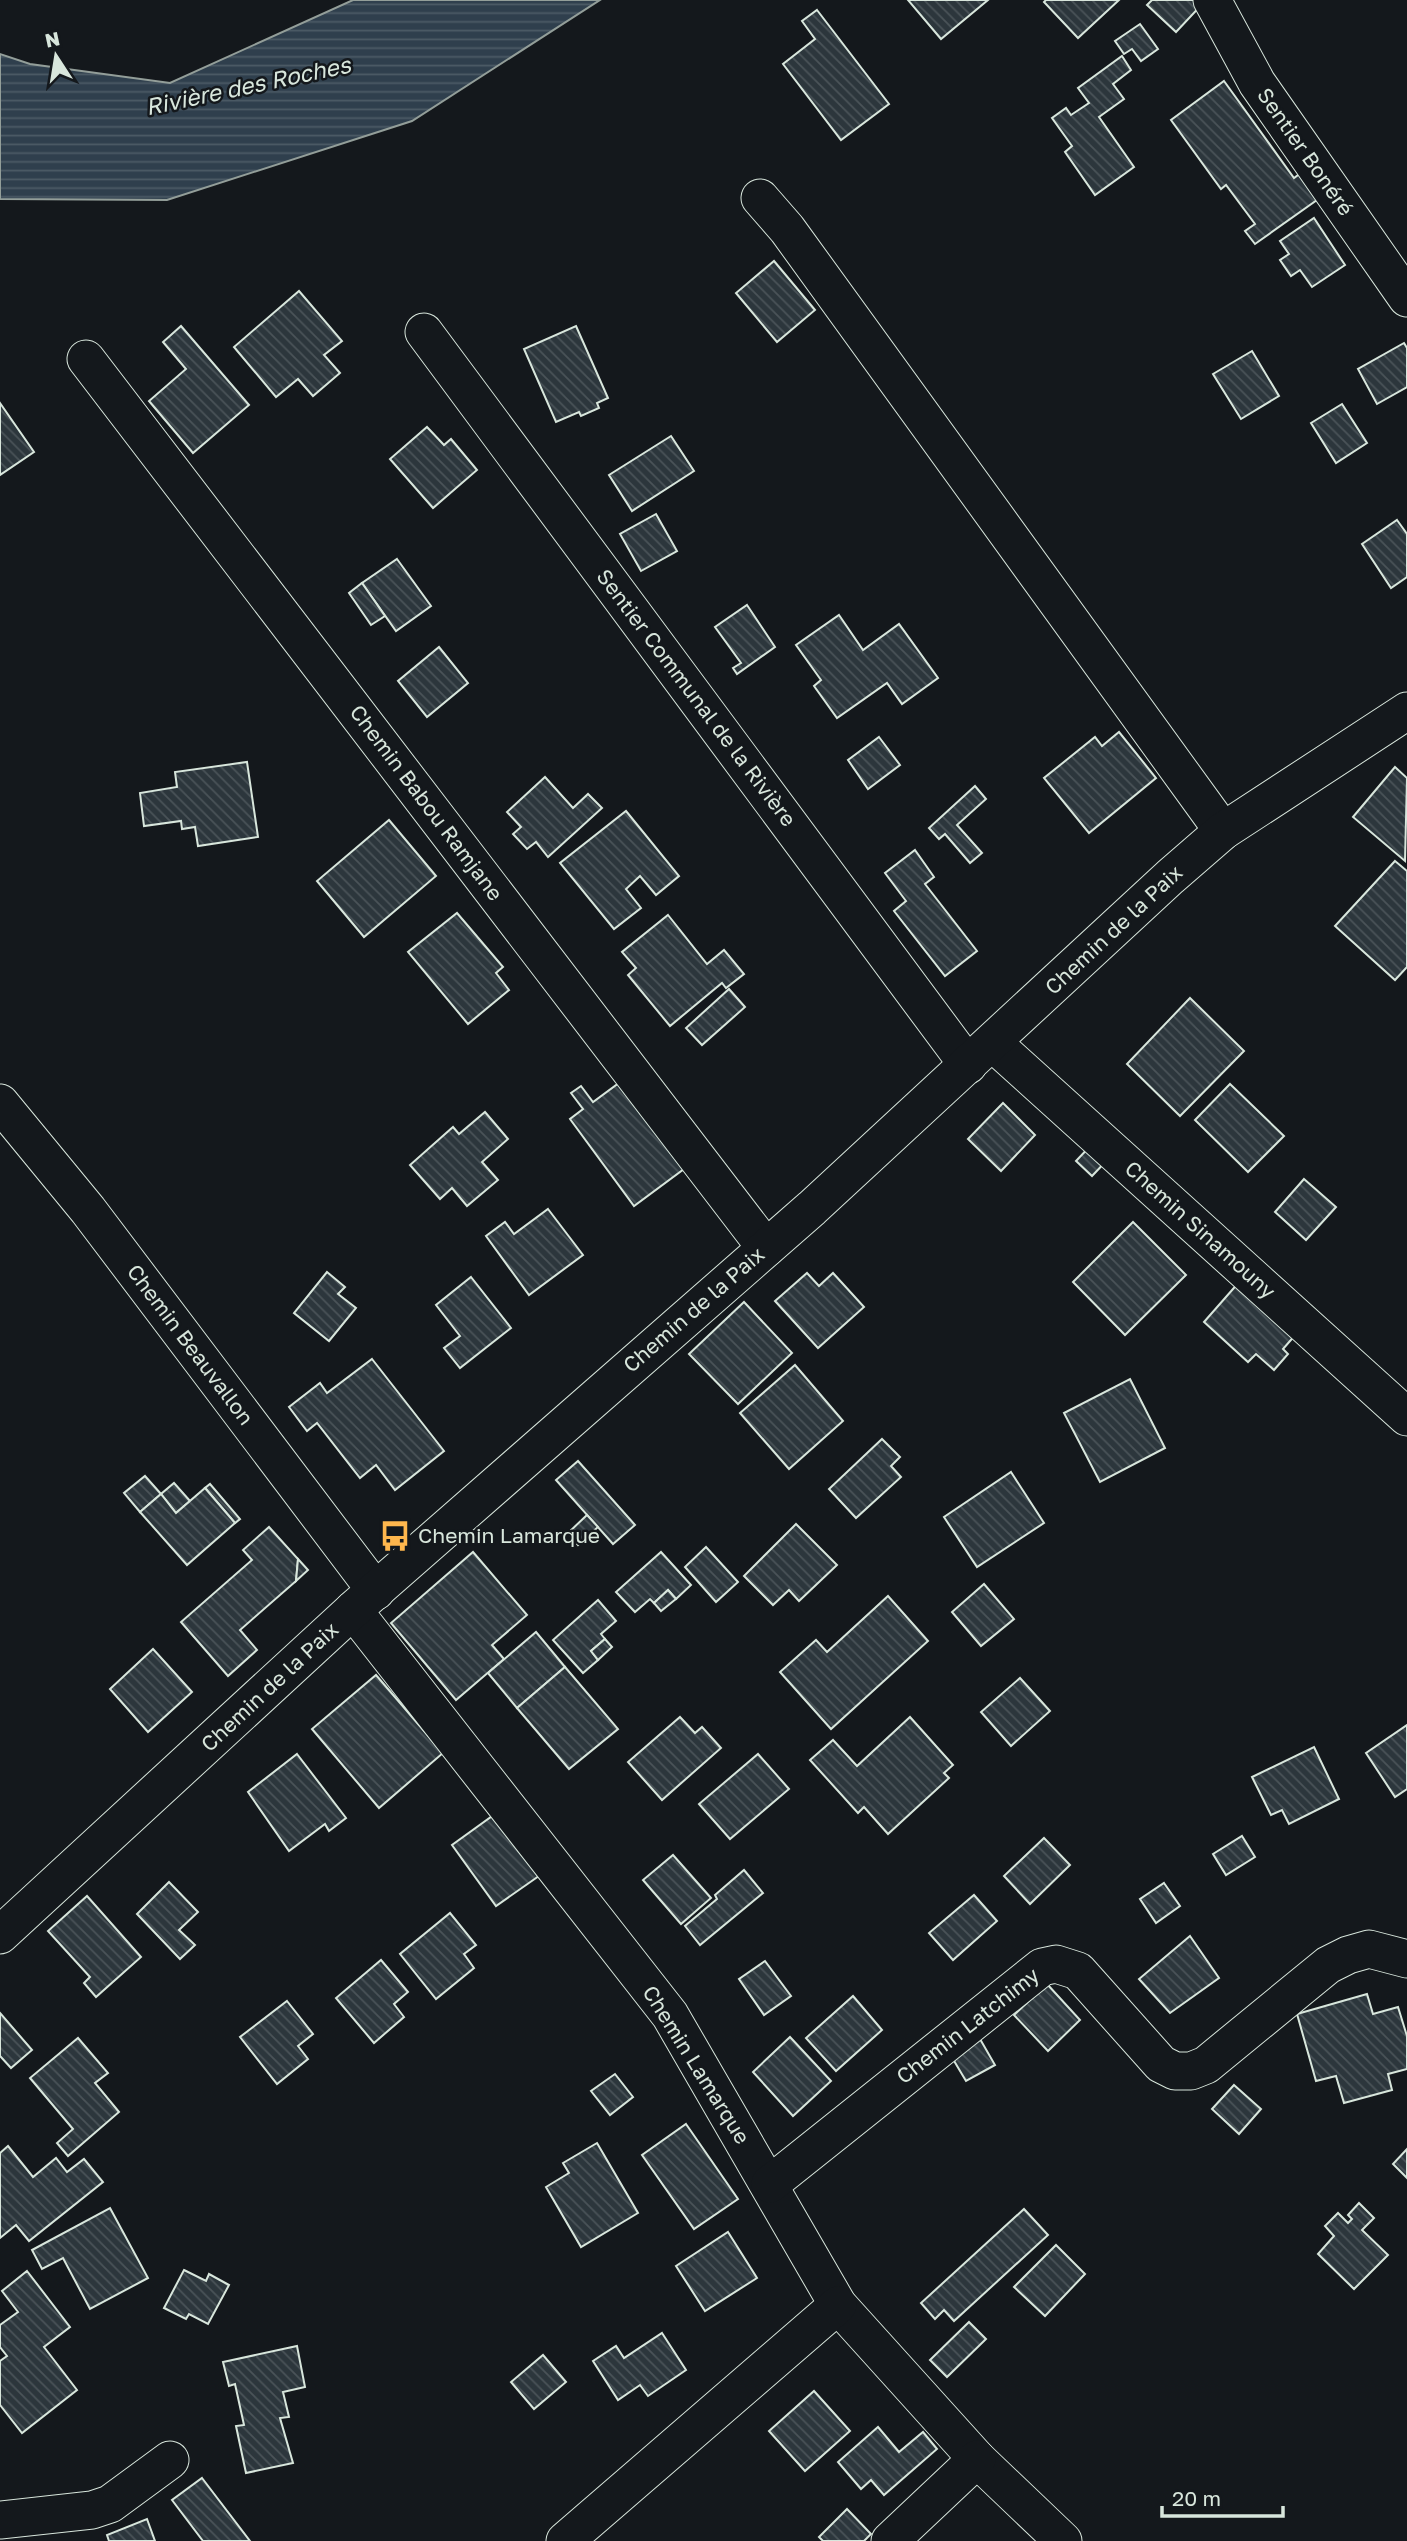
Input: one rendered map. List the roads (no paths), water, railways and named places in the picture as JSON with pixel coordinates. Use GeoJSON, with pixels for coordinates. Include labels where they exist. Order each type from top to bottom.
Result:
{"type":"FeatureCollection","features":[{"type":"Feature","properties":{"kind":"street","name":"Sentier Bonéré"},"geometry":{"type":"LineString","coordinates":[[1212,0],[1257,83],[1407,298]]}},
{"type":"Feature","properties":{"kind":"street"},"geometry":{"type":"LineString","coordinates":[[760,198],[795,240],[1223,831]]}},
{"type":"Feature","properties":{"kind":"street","name":"Sentier Communal de la Rivière"},"geometry":{"type":"LineString","coordinates":[[424,332],[980,1054]]}},
{"type":"Feature","properties":{"kind":"street","name":"Chemin Babou Ramjane"},"geometry":{"type":"LineString","coordinates":[[86,359],[766,1248]]}},
{"type":"Feature","properties":{"kind":"street","name":"Chemin de la Paix"},"geometry":{"type":"LineString","coordinates":[[0,1935],[364,1601],[766,1248],[1170,877],[1223,831],[1407,711]]}},
{"type":"Feature","properties":{"kind":"street","name":"Chemin Sinamouny"},"geometry":{"type":"LineString","coordinates":[[980,1054],[1407,1417]]}},
{"type":"Feature","properties":{"kind":"street","name":"Chemin Beauvallon"},"geometry":{"type":"LineString","coordinates":[[0,1102],[88,1210],[364,1601]]}},
{"type":"Feature","properties":{"kind":"street","name":"Chemin Lamarque"},"geometry":{"type":"LineString","coordinates":[[364,1601],[670,2015],[838,2305],[977,2459],[1063,2541]]}},
{"type":"Feature","properties":{"kind":"street","name":"Chemin Latchimy"},"geometry":{"type":"LineString","coordinates":[[770,2184],[1042,1967],[1056,1964],[1078,1971],[1161,2064],[1175,2071],[1191,2071],[1219,2056],[1328,1965],[1369,1949],[1407,1959]]}},
{"type":"Feature","properties":{"kind":"street"},"geometry":{"type":"LineString","coordinates":[[565,2541],[838,2305]]}},
{"type":"Feature","properties":{"kind":"street"},"geometry":{"type":"LineString","coordinates":[[890,2541],[977,2459]]}},
{"type":"Feature","properties":{"kind":"street"},"geometry":{"type":"LineString","coordinates":[[0,2520],[92,2510],[110,2504],[170,2460]]}},
{"type":"Feature","properties":{"kind":"water","name":"Rivière des Roches"},"geometry":{"type":"Polygon","coordinates":[[[353,0],[600,0],[412,121],[167,200],[0,199],[0,54],[30,64],[170,83],[353,0]]]}},
{"type":"Feature","properties":{"kind":"place","name":"Chemin Lamarque"},"geometry":{"type":"Point","coordinates":[395,1536]}}]}
